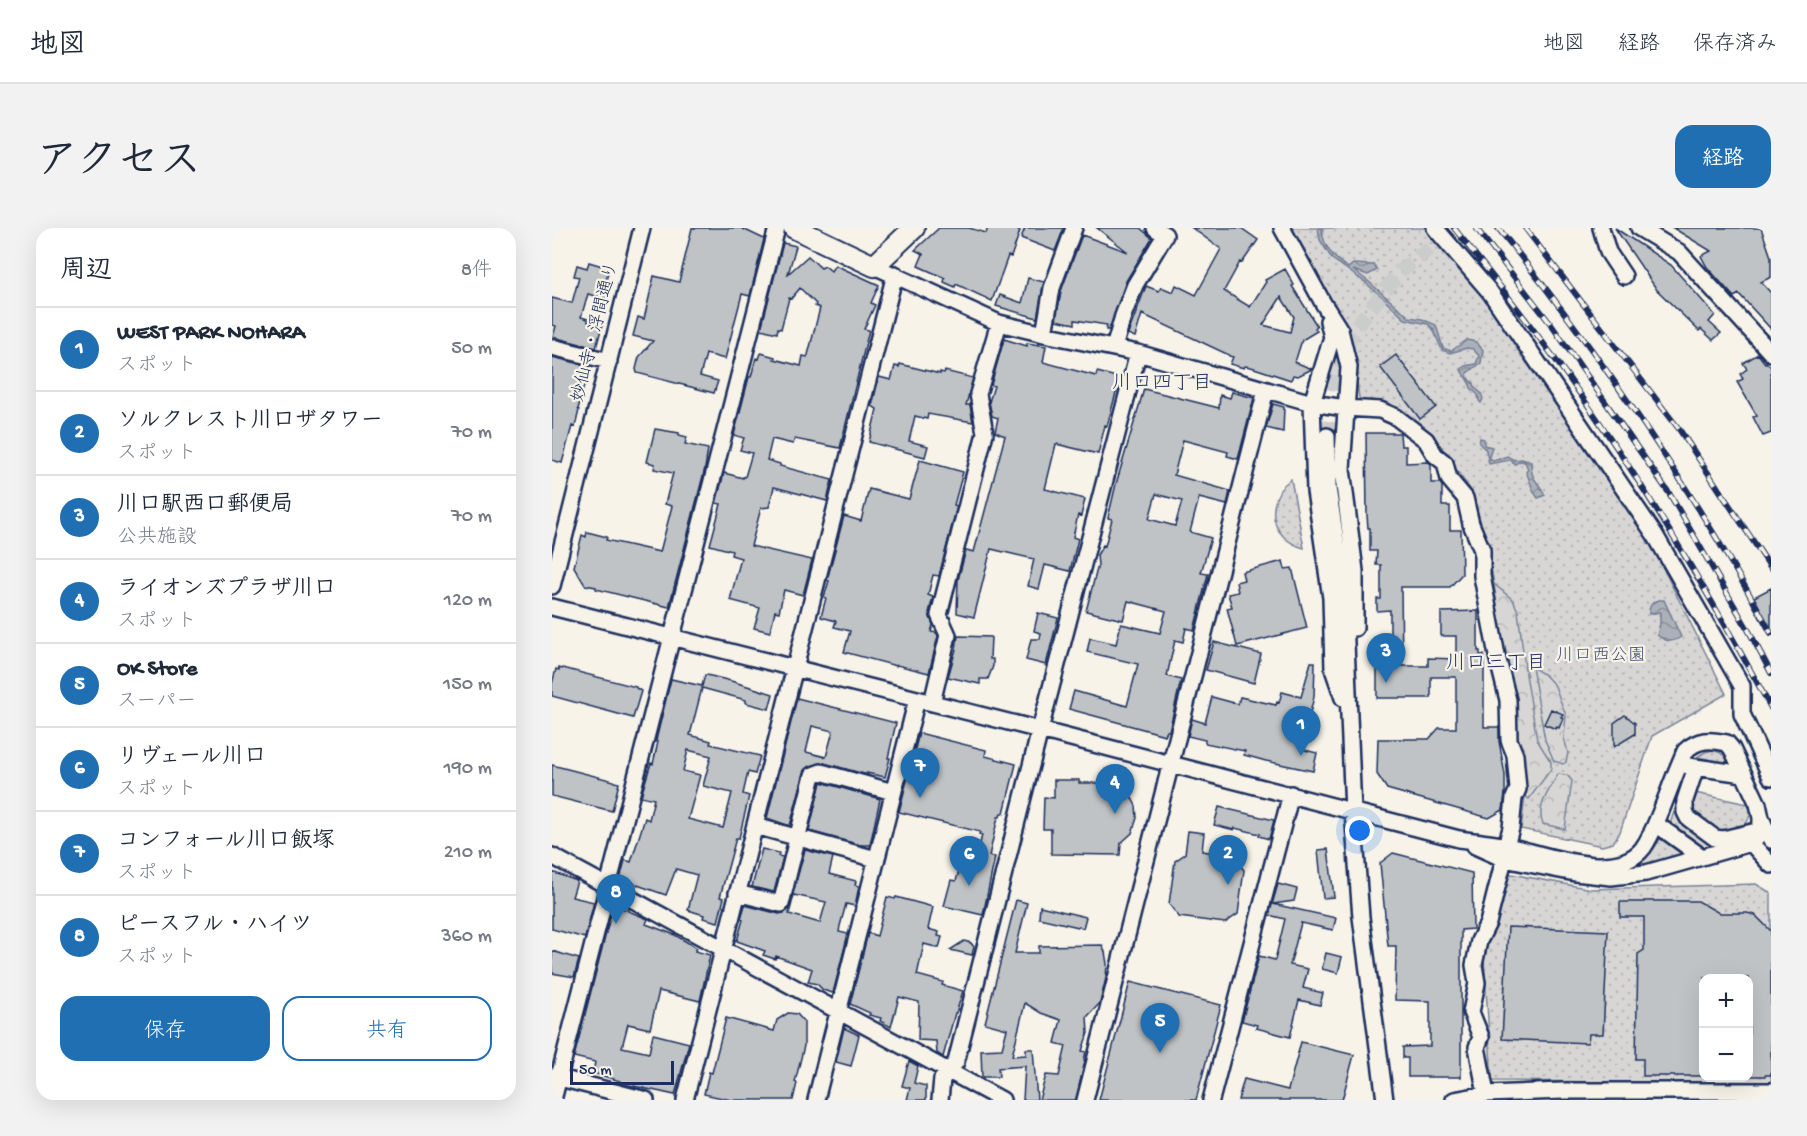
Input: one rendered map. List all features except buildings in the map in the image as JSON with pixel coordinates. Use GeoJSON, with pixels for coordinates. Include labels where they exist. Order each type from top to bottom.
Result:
{"type":"FeatureCollection","features":[{"type":"Feature","properties":{"kind":"main road"},"geometry":{"type":"LineString","coordinates":[[794,228],[874,266],[914,228]]}},
{"type":"Feature","properties":{"kind":"street","name":"妙仙寺・浮間通り"},"geometry":{"type":"LineString","coordinates":[[552,586],[642,228]]}},
{"type":"Feature","properties":{"kind":"street"},"geometry":{"type":"LineString","coordinates":[[553,1100],[555,1077],[608,887],[777,228]]}},
{"type":"Feature","properties":{"kind":"street"},"geometry":{"type":"LineString","coordinates":[[1044,334],[1052,288],[1074,228]]}},
{"type":"Feature","properties":{"kind":"street"},"geometry":{"type":"LineString","coordinates":[[1114,348],[1123,316],[1136,285],[1165,235],[1155,228]]}},
{"type":"Feature","properties":{"kind":"street"},"geometry":{"type":"LineString","coordinates":[[1282,228],[1340,330],[1349,367],[1342,469],[1355,571],[1356,688],[1349,717]]}},
{"type":"Feature","properties":{"kind":"street"},"geometry":{"type":"LineString","coordinates":[[1435,228],[1490,292],[1655,535],[1742,686],[1742,714],[1771,777]]}},
{"type":"Feature","properties":{"kind":"street"},"geometry":{"type":"LineString","coordinates":[[1600,228],[1608,252],[1624,276]]}},
{"type":"Feature","properties":{"kind":"street"},"geometry":{"type":"LineString","coordinates":[[1639,228],[1679,252],[1771,353]]}},
{"type":"Feature","properties":{"kind":"street"},"geometry":{"type":"LineString","coordinates":[[874,266],[999,323],[1138,353],[1312,403],[1380,410],[1396,417],[1426,440],[1435,455],[1445,463],[1449,479],[1465,498],[1471,524],[1482,550],[1482,576],[1508,700],[1509,740],[1515,755],[1518,789],[1514,798],[1511,828],[1488,923],[1479,941],[1474,964],[1477,983],[1471,1012],[1481,1037],[1477,1047],[1486,1094]]}},
{"type":"Feature","properties":{"kind":"street"},"geometry":{"type":"LineString","coordinates":[[684,1100],[895,274]]}},
{"type":"Feature","properties":{"kind":"street"},"geometry":{"type":"LineString","coordinates":[[1323,303],[1332,337],[1312,403],[1315,491],[1331,598],[1333,669],[1349,717]]}},
{"type":"Feature","properties":{"kind":"street"},"geometry":{"type":"LineString","coordinates":[[932,703],[948,635],[939,615],[985,433],[978,394],[999,323]]}},
{"type":"Feature","properties":{"kind":"street"},"geometry":{"type":"LineString","coordinates":[[552,347],[609,361]]}},
{"type":"Feature","properties":{"kind":"street"},"geometry":{"type":"LineString","coordinates":[[940,1100],[942,1079],[956,1062],[1138,353]]}},
{"type":"Feature","properties":{"kind":"street"},"geometry":{"type":"LineString","coordinates":[[1084,1100],[1266,390]]}},
{"type":"Feature","properties":{"kind":"street"},"geometry":{"type":"LineString","coordinates":[[1327,436],[1328,488],[1344,595],[1360,917],[1385,1100]]}},
{"type":"Feature","properties":{"kind":"street"},"geometry":{"type":"LineString","coordinates":[[552,607],[1291,794],[1575,873],[1611,877],[1646,873],[1751,843],[1764,829]]}},
{"type":"Feature","properties":{"kind":"street"},"geometry":{"type":"LineString","coordinates":[[816,1100],[917,699]]}},
{"type":"Feature","properties":{"kind":"street"},"geometry":{"type":"LineString","coordinates":[[1505,852],[1578,863],[1613,864],[1627,861],[1643,848],[1656,824],[1685,751],[1693,744],[1705,740],[1727,742],[1732,749],[1758,804],[1764,829]]}},
{"type":"Feature","properties":{"kind":"street"},"geometry":{"type":"LineString","coordinates":[[1679,764],[1744,774]]}},
{"type":"Feature","properties":{"kind":"street"},"geometry":{"type":"LineString","coordinates":[[1696,767],[1685,800],[1685,812],[1688,818],[1715,838],[1723,839],[1764,829]]}},
{"type":"Feature","properties":{"kind":"street"},"geometry":{"type":"LineString","coordinates":[[738,893],[781,904],[813,775],[821,772],[893,792]]}},
{"type":"Feature","properties":{"kind":"street"},"geometry":{"type":"LineString","coordinates":[[1211,1100],[1291,794]]}},
{"type":"Feature","properties":{"kind":"street"},"geometry":{"type":"LineString","coordinates":[[1656,824],[1702,857]]}},
{"type":"Feature","properties":{"kind":"street"},"geometry":{"type":"LineString","coordinates":[[755,826],[876,859]]}},
{"type":"Feature","properties":{"kind":"street"},"geometry":{"type":"LineString","coordinates":[[1751,843],[1771,865]]}},
{"type":"Feature","properties":{"kind":"street"},"geometry":{"type":"LineString","coordinates":[[552,856],[1002,1100]]}},
{"type":"Feature","properties":{"kind":"street"},"geometry":{"type":"LineString","coordinates":[[555,1077],[646,1100]]}},
{"type":"Feature","properties":{"kind":"street"},"geometry":{"type":"LineString","coordinates":[[1454,1100],[1486,1094],[1719,1096],[1771,1091]]}},
{"type":"Feature","properties":{"kind":"green space","name":"川口西公園"},"geometry":{"type":"Polygon","coordinates":[[[1292,228],[1430,228],[1485,292],[1636,514],[1726,694],[1652,736],[1620,832],[1613,843],[1602,846],[1521,829],[1525,796],[1509,678],[1488,548],[1472,492],[1434,438],[1359,398],[1352,344],[1292,228]]]}},
{"type":"Feature","properties":{"kind":"green space"},"geometry":{"type":"Polygon","coordinates":[[[1336,344],[1342,367],[1342,382],[1325,378],[1336,344]]]}},
{"type":"Feature","properties":{"kind":"green space"},"geometry":{"type":"Polygon","coordinates":[[[1291,479],[1304,548],[1285,538],[1275,522],[1276,498],[1291,479]]]}},
{"type":"Feature","properties":{"kind":"green space"},"geometry":{"type":"Polygon","coordinates":[[[1494,584],[1513,600],[1518,611],[1537,740],[1551,762],[1551,769],[1529,799],[1525,796],[1494,584]]]}},
{"type":"Feature","properties":{"kind":"green space"},"geometry":{"type":"Polygon","coordinates":[[[1532,667],[1545,675],[1555,686],[1566,715],[1564,738],[1568,753],[1566,762],[1563,764],[1554,761],[1545,740],[1532,667]]]}},
{"type":"Feature","properties":{"kind":"green space"},"geometry":{"type":"Polygon","coordinates":[[[1713,750],[1723,755],[1728,763],[1697,757],[1713,750]]]}},
{"type":"Feature","properties":{"kind":"green space"},"geometry":{"type":"Polygon","coordinates":[[[1687,772],[1681,801],[1724,843],[1714,848],[1706,849],[1688,841],[1670,824],[1687,772]]]}},
{"type":"Feature","properties":{"kind":"green space"},"geometry":{"type":"Polygon","coordinates":[[[1558,774],[1567,775],[1572,781],[1565,829],[1543,824],[1541,818],[1542,804],[1558,774]]]}},
{"type":"Feature","properties":{"kind":"green space"},"geometry":{"type":"Polygon","coordinates":[[[1695,793],[1747,804],[1751,810],[1748,821],[1741,827],[1727,832],[1713,829],[1690,809],[1695,793]]]}},
{"type":"Feature","properties":{"kind":"green space"},"geometry":{"type":"Polygon","coordinates":[[[1662,836],[1692,854],[1629,871],[1624,868],[1646,857],[1662,836]]]}},
{"type":"Feature","properties":{"kind":"green space"},"geometry":{"type":"Polygon","coordinates":[[[1511,874],[1591,889],[1756,884],[1771,893],[1771,1083],[1492,1081],[1484,958],[1504,877],[1511,874]]]}},
{"type":"Feature","properties":{"kind":"water"},"geometry":{"type":"Polygon","coordinates":[[[1318,228],[1322,228],[1329,251],[1348,268],[1353,264],[1374,265],[1377,270],[1368,275],[1353,270],[1409,317],[1436,325],[1443,348],[1451,351],[1467,340],[1476,342],[1483,350],[1481,363],[1467,375],[1481,393],[1483,399],[1481,403],[1461,370],[1465,366],[1476,364],[1479,356],[1473,349],[1467,348],[1450,353],[1442,350],[1433,329],[1428,324],[1405,319],[1366,283],[1332,259],[1320,240],[1318,228]]]}},
{"type":"Feature","properties":{"kind":"water"},"geometry":{"type":"Polygon","coordinates":[[[1480,438],[1484,439],[1484,445],[1492,447],[1489,457],[1493,461],[1507,456],[1514,460],[1522,459],[1531,462],[1534,477],[1545,495],[1538,498],[1536,495],[1526,472],[1528,469],[1525,462],[1520,461],[1515,464],[1510,460],[1489,464],[1486,450],[1479,443],[1480,438]]]}},
{"type":"Feature","properties":{"kind":"water"},"geometry":{"type":"Polygon","coordinates":[[[1658,600],[1664,600],[1681,637],[1678,639],[1669,641],[1657,635],[1660,612],[1649,614],[1649,609],[1658,600]]]}},
{"type":"Feature","properties":{"kind":"tunnel"},"geometry":{"type":"LineString","coordinates":[[1327,436],[1336,384],[1352,332],[1400,271],[1456,228]]}},
{"type":"Feature","properties":{"kind":"railway"},"geometry":{"type":"LineString","coordinates":[[1454,228],[1515,306],[1600,422],[1689,563],[1771,708]]}},
{"type":"Feature","properties":{"kind":"railway"},"geometry":{"type":"LineString","coordinates":[[1476,228],[1550,323],[1669,493],[1771,673]]}},
{"type":"Feature","properties":{"kind":"railway"},"geometry":{"type":"LineString","coordinates":[[1498,228],[1573,325],[1644,424],[1710,527],[1771,633]]}},
{"type":"Feature","properties":{"kind":"railway"},"geometry":{"type":"LineString","coordinates":[[1525,228],[1679,429],[1771,568]]}},
{"type":"Feature","properties":{"kind":"place","name":"川口駅西口郵便局"},"geometry":{"type":"Point","coordinates":[1386,683]}},
{"type":"Feature","properties":{"kind":"place","name":"WEST PARK NOHARA"},"geometry":{"type":"Point","coordinates":[1301,756]}},
{"type":"Feature","properties":{"kind":"place","name":"コンフォール川口飯塚"},"geometry":{"type":"Point","coordinates":[920,798]}},
{"type":"Feature","properties":{"kind":"place","name":"ライオンズプラザ川口"},"geometry":{"type":"Point","coordinates":[1115,814]}},
{"type":"Feature","properties":{"kind":"place","name":"ソルクレスト川口ザタワー"},"geometry":{"type":"Point","coordinates":[1228,885]}},
{"type":"Feature","properties":{"kind":"place","name":"リヴェール川口"},"geometry":{"type":"Point","coordinates":[969,886]}},
{"type":"Feature","properties":{"kind":"place","name":"ピースフル・ハイツ"},"geometry":{"type":"Point","coordinates":[616,924]}},
{"type":"Feature","properties":{"kind":"place","name":"OK Store"},"geometry":{"type":"Point","coordinates":[1160,1053]}},
{"type":"Feature","properties":{"kind":"district","name":"川口四丁目"},"geometry":{"type":"Point","coordinates":[1162,384]}},
{"type":"Feature","properties":{"kind":"district","name":"川口三丁目"},"geometry":{"type":"Point","coordinates":[1496,664]}}]}
